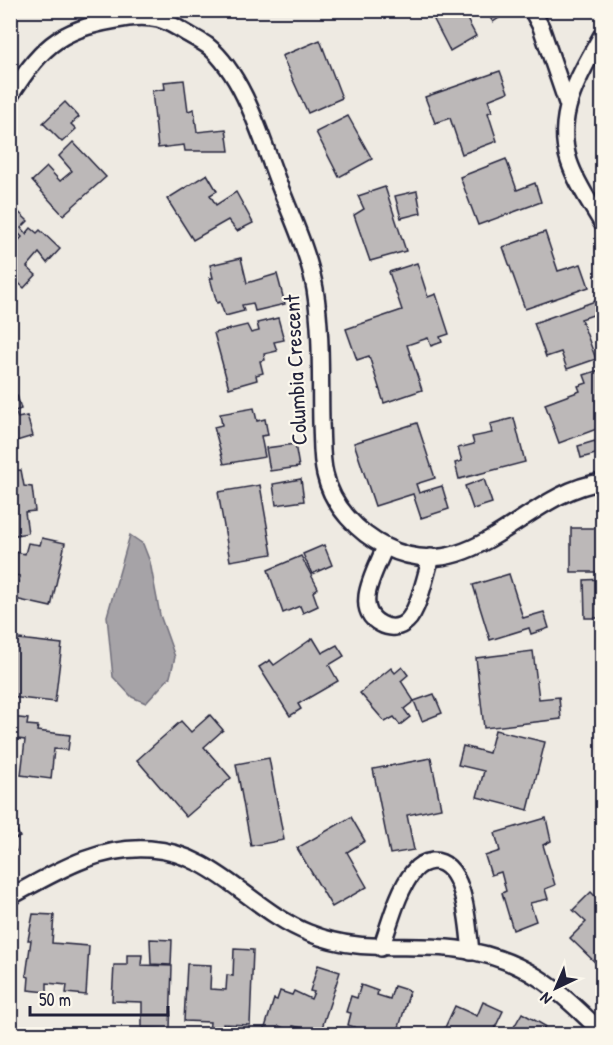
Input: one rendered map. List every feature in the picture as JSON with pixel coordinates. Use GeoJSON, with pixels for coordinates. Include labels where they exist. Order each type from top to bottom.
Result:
{"type":"FeatureCollection","features":[{"type":"Feature","properties":{"kind":"street"},"geometry":{"type":"LineString","coordinates":[[532,10],[541,27],[567,104]]}},
{"type":"Feature","properties":{"kind":"street","name":"Columbia Crescent"},"geometry":{"type":"LineString","coordinates":[[10,96],[30,66],[50,45],[67,33],[96,23],[150,13],[208,47],[223,63],[243,94],[307,257],[315,288],[325,474],[341,509],[369,538],[404,554],[449,556],[476,548],[557,497],[586,484],[603,482]]}},
{"type":"Feature","properties":{"kind":"street"},"geometry":{"type":"LineString","coordinates":[[603,35],[567,104],[564,136],[569,162],[603,223]]}},
{"type":"Feature","properties":{"kind":"street"},"geometry":{"type":"LineString","coordinates":[[385,547],[366,600],[366,611],[374,621],[385,627],[397,627],[407,621],[414,612],[431,557]]}},
{"type":"Feature","properties":{"kind":"street"},"geometry":{"type":"LineString","coordinates":[[10,897],[85,858],[113,850],[151,849],[191,858],[218,872],[262,907],[296,928],[332,942],[381,948],[455,949],[492,955],[528,970],[563,994],[603,1033]]}},
{"type":"Feature","properties":{"kind":"street"},"geometry":{"type":"LineString","coordinates":[[381,948],[405,885],[413,871],[421,864],[431,861],[440,862],[457,877],[462,893],[471,952]]}},
{"type":"Feature","properties":{"kind":"shaded area"},"geometry":{"type":"Polygon","coordinates":[[[130,535],[143,544],[150,562],[160,615],[175,657],[170,677],[146,703],[132,697],[113,677],[107,616],[130,535]]]}},
{"type":"Feature","properties":{"kind":"building"},"geometry":{"type":"Polygon","coordinates":[[[429,10],[462,10],[476,36],[450,51],[429,10]]]}},
{"type":"Feature","properties":{"kind":"building"},"geometry":{"type":"Polygon","coordinates":[[[485,10],[507,10],[508,12],[493,22],[485,10]]]}},
{"type":"Feature","properties":{"kind":"building"},"geometry":{"type":"Polygon","coordinates":[[[320,40],[342,98],[308,113],[282,56],[320,40]]]}},
{"type":"Feature","properties":{"kind":"building"},"geometry":{"type":"Polygon","coordinates":[[[500,71],[508,92],[488,100],[492,111],[488,113],[497,141],[462,154],[450,118],[435,123],[425,97],[500,71]]]}},
{"type":"Feature","properties":{"kind":"building"},"geometry":{"type":"Polygon","coordinates":[[[184,80],[188,111],[194,109],[197,132],[226,129],[229,151],[185,151],[184,145],[158,148],[152,91],[165,89],[164,82],[184,80]]]}},
{"type":"Feature","properties":{"kind":"building"},"geometry":{"type":"Polygon","coordinates":[[[65,102],[79,117],[71,124],[76,129],[62,142],[43,123],[65,102]]]}},
{"type":"Feature","properties":{"kind":"building"},"geometry":{"type":"Polygon","coordinates":[[[348,116],[372,159],[339,177],[316,132],[348,116]]]}},
{"type":"Feature","properties":{"kind":"building"},"geometry":{"type":"Polygon","coordinates":[[[73,142],[106,177],[63,215],[32,181],[47,167],[60,181],[72,171],[59,156],[73,142]]]}},
{"type":"Feature","properties":{"kind":"building"},"geometry":{"type":"Polygon","coordinates":[[[506,159],[517,190],[535,183],[541,202],[478,225],[460,177],[506,159]]]}},
{"type":"Feature","properties":{"kind":"building"},"geometry":{"type":"Polygon","coordinates":[[[207,174],[217,191],[210,195],[216,205],[236,192],[253,223],[237,231],[228,220],[193,240],[167,199],[207,174]]]}},
{"type":"Feature","properties":{"kind":"building"},"geometry":{"type":"Polygon","coordinates":[[[385,187],[406,251],[370,261],[354,215],[364,209],[358,196],[385,187]]]}},
{"type":"Feature","properties":{"kind":"building"},"geometry":{"type":"Polygon","coordinates":[[[417,191],[421,213],[401,218],[395,196],[417,191]]]}},
{"type":"Feature","properties":{"kind":"building"},"geometry":{"type":"Polygon","coordinates":[[[10,204],[28,221],[21,228],[26,234],[31,228],[37,233],[40,230],[60,249],[47,263],[39,253],[27,267],[36,275],[24,288],[10,275],[10,249],[22,237],[17,232],[10,238],[10,204]]]}},
{"type":"Feature","properties":{"kind":"building"},"geometry":{"type":"Polygon","coordinates":[[[545,232],[558,271],[581,264],[589,287],[525,309],[503,247],[545,232]]]}},
{"type":"Feature","properties":{"kind":"building"},"geometry":{"type":"Polygon","coordinates":[[[241,258],[247,283],[277,274],[285,304],[255,311],[253,303],[242,305],[244,311],[225,316],[220,302],[217,303],[210,278],[213,278],[210,265],[241,258]]]}},
{"type":"Feature","properties":{"kind":"building"},"geometry":{"type":"Polygon","coordinates":[[[417,263],[428,297],[436,294],[449,334],[440,337],[442,342],[431,346],[428,338],[407,345],[422,390],[384,403],[369,356],[357,360],[346,329],[402,310],[389,272],[417,263]]]}},
{"type":"Feature","properties":{"kind":"building"},"geometry":{"type":"Polygon","coordinates":[[[598,300],[602,312],[581,319],[596,359],[567,369],[561,352],[546,357],[534,323],[598,300]]]}},
{"type":"Feature","properties":{"kind":"building"},"geometry":{"type":"Polygon","coordinates":[[[278,318],[284,340],[274,342],[277,351],[264,354],[265,360],[260,361],[263,373],[256,375],[257,380],[229,388],[214,333],[247,325],[251,333],[259,331],[257,323],[278,318]]]}},
{"type":"Feature","properties":{"kind":"building"},"geometry":{"type":"Polygon","coordinates":[[[602,369],[602,427],[559,443],[545,404],[580,391],[578,386],[587,383],[584,375],[602,369]]]}},
{"type":"Feature","properties":{"kind":"building"},"geometry":{"type":"Polygon","coordinates":[[[17,395],[21,409],[15,411],[18,418],[27,416],[33,436],[10,443],[10,397],[17,395]]]}},
{"type":"Feature","properties":{"kind":"building"},"geometry":{"type":"Polygon","coordinates":[[[254,408],[257,421],[265,419],[268,435],[261,436],[265,457],[224,464],[214,427],[222,425],[220,414],[254,408]]]}},
{"type":"Feature","properties":{"kind":"building"},"geometry":{"type":"Polygon","coordinates":[[[514,418],[525,462],[459,479],[455,463],[462,461],[458,448],[474,444],[472,437],[492,433],[490,424],[514,418]]]}},
{"type":"Feature","properties":{"kind":"building"},"geometry":{"type":"Polygon","coordinates":[[[417,423],[435,478],[416,484],[419,493],[442,486],[449,509],[421,518],[413,494],[375,506],[354,443],[417,423]]]}},
{"type":"Feature","properties":{"kind":"building"},"geometry":{"type":"Polygon","coordinates":[[[595,441],[599,453],[581,458],[578,446],[595,441]]]}},
{"type":"Feature","properties":{"kind":"building"},"geometry":{"type":"Polygon","coordinates":[[[295,444],[299,467],[270,471],[266,448],[295,444]]]}},
{"type":"Feature","properties":{"kind":"building"},"geometry":{"type":"Polygon","coordinates":[[[21,470],[24,486],[32,487],[35,511],[25,512],[28,533],[10,536],[10,471],[21,470]]]}},
{"type":"Feature","properties":{"kind":"building"},"geometry":{"type":"Polygon","coordinates":[[[301,479],[304,501],[276,505],[273,484],[301,479]]]}},
{"type":"Feature","properties":{"kind":"building"},"geometry":{"type":"Polygon","coordinates":[[[484,479],[492,503],[473,509],[465,486],[484,479]]]}},
{"type":"Feature","properties":{"kind":"building"},"geometry":{"type":"Polygon","coordinates":[[[260,485],[272,554],[230,561],[218,492],[260,485]]]}},
{"type":"Feature","properties":{"kind":"building"},"geometry":{"type":"Polygon","coordinates":[[[571,528],[602,528],[602,572],[571,572],[571,528]]]}},
{"type":"Feature","properties":{"kind":"building"},"geometry":{"type":"Polygon","coordinates":[[[42,538],[65,543],[51,607],[15,599],[20,576],[10,574],[10,551],[25,554],[28,543],[40,545],[42,538]]]}},
{"type":"Feature","properties":{"kind":"building"},"geometry":{"type":"Polygon","coordinates":[[[324,545],[332,565],[312,574],[303,554],[324,545]]]}},
{"type":"Feature","properties":{"kind":"building"},"geometry":{"type":"Polygon","coordinates":[[[301,556],[318,588],[313,592],[318,606],[303,613],[300,606],[283,613],[268,570],[301,556]]]}},
{"type":"Feature","properties":{"kind":"building"},"geometry":{"type":"Polygon","coordinates":[[[509,574],[523,618],[544,612],[549,628],[531,634],[529,628],[490,640],[473,585],[509,574]]]}},
{"type":"Feature","properties":{"kind":"building"},"geometry":{"type":"Polygon","coordinates":[[[602,579],[602,618],[585,618],[584,580],[602,579]]]}},
{"type":"Feature","properties":{"kind":"building"},"geometry":{"type":"Polygon","coordinates":[[[13,592],[17,614],[10,615],[10,593],[13,592]]]}},
{"type":"Feature","properties":{"kind":"building"},"geometry":{"type":"Polygon","coordinates":[[[10,638],[62,644],[55,702],[10,697],[10,638]]]}},
{"type":"Feature","properties":{"kind":"building"},"geometry":{"type":"Polygon","coordinates":[[[313,638],[322,653],[337,645],[344,656],[329,665],[338,681],[298,704],[301,709],[290,716],[259,667],[270,660],[274,665],[313,638]]]}},
{"type":"Feature","properties":{"kind":"building"},"geometry":{"type":"Polygon","coordinates":[[[533,651],[539,699],[559,697],[561,719],[484,728],[476,658],[533,651]]]}},
{"type":"Feature","properties":{"kind":"building"},"geometry":{"type":"Polygon","coordinates":[[[402,667],[408,675],[401,681],[414,701],[404,709],[410,717],[400,725],[394,717],[385,722],[360,693],[391,668],[395,673],[402,667]]]}},
{"type":"Feature","properties":{"kind":"building"},"geometry":{"type":"Polygon","coordinates":[[[434,694],[442,713],[422,721],[414,701],[434,694]]]}},
{"type":"Feature","properties":{"kind":"building"},"geometry":{"type":"Polygon","coordinates":[[[210,715],[223,730],[204,747],[231,778],[186,817],[137,760],[181,721],[191,732],[210,715]]]}},
{"type":"Feature","properties":{"kind":"building"},"geometry":{"type":"Polygon","coordinates":[[[10,717],[28,719],[27,725],[38,726],[37,731],[70,735],[68,750],[54,749],[51,779],[21,775],[25,740],[10,738],[10,717]]]}},
{"type":"Feature","properties":{"kind":"building"},"geometry":{"type":"Polygon","coordinates":[[[495,730],[545,742],[528,810],[477,797],[484,771],[458,765],[463,746],[489,753],[495,730]]]}},
{"type":"Feature","properties":{"kind":"building"},"geometry":{"type":"Polygon","coordinates":[[[269,758],[284,840],[251,846],[236,764],[269,758]]]}},
{"type":"Feature","properties":{"kind":"building"},"geometry":{"type":"Polygon","coordinates":[[[431,758],[441,808],[407,815],[414,850],[390,854],[373,769],[431,758]]]}},
{"type":"Feature","properties":{"kind":"building"},"geometry":{"type":"Polygon","coordinates":[[[351,817],[365,841],[347,852],[367,887],[332,907],[297,848],[351,817]]]}},
{"type":"Feature","properties":{"kind":"building"},"geometry":{"type":"Polygon","coordinates":[[[546,818],[551,841],[543,845],[555,885],[545,889],[548,899],[530,903],[536,921],[513,930],[502,893],[506,891],[501,872],[491,875],[485,856],[500,851],[495,833],[546,818]]]}},
{"type":"Feature","properties":{"kind":"building"},"geometry":{"type":"Polygon","coordinates":[[[12,820],[20,837],[12,840],[16,851],[10,853],[12,820]]]}},
{"type":"Feature","properties":{"kind":"building"},"geometry":{"type":"Polygon","coordinates":[[[591,892],[602,903],[601,968],[570,938],[586,922],[573,910],[591,892]]]}},
{"type":"Feature","properties":{"kind":"building"},"geometry":{"type":"Polygon","coordinates":[[[33,914],[54,915],[52,943],[89,946],[86,995],[66,993],[67,985],[47,983],[47,992],[28,990],[29,977],[26,976],[31,940],[28,940],[33,914]]]}},
{"type":"Feature","properties":{"kind":"building"},"geometry":{"type":"Polygon","coordinates":[[[150,939],[172,940],[171,965],[151,964],[150,939]]]}},
{"type":"Feature","properties":{"kind":"building"},"geometry":{"type":"Polygon","coordinates":[[[234,949],[253,950],[250,1025],[223,1024],[223,1034],[209,1034],[210,1022],[184,1021],[187,964],[211,965],[210,989],[226,990],[227,975],[233,976],[234,949]]]}},
{"type":"Feature","properties":{"kind":"building"},"geometry":{"type":"Polygon","coordinates":[[[10,952],[13,952],[10,977],[10,952]]]}},
{"type":"Feature","properties":{"kind":"building"},"geometry":{"type":"Polygon","coordinates":[[[127,955],[142,955],[141,965],[172,966],[170,1029],[142,1028],[142,1002],[112,1001],[114,965],[127,965],[127,955]]]}},
{"type":"Feature","properties":{"kind":"building"},"geometry":{"type":"Polygon","coordinates":[[[318,965],[340,972],[320,1034],[301,1031],[302,1028],[293,1026],[292,1031],[279,1026],[276,1034],[263,1034],[274,999],[277,1000],[280,991],[292,995],[294,991],[311,999],[314,992],[310,991],[318,965]]]}},
{"type":"Feature","properties":{"kind":"building"},"geometry":{"type":"Polygon","coordinates":[[[361,985],[378,991],[377,995],[390,999],[394,986],[410,991],[397,1034],[359,1033],[360,1029],[348,1025],[351,1013],[346,1012],[351,996],[357,998],[361,985]]]}},
{"type":"Feature","properties":{"kind":"building"},"geometry":{"type":"Polygon","coordinates":[[[483,1002],[503,1011],[492,1034],[442,1034],[455,1006],[477,1016],[483,1002]]]}},
{"type":"Feature","properties":{"kind":"building"},"geometry":{"type":"Polygon","coordinates":[[[522,1013],[545,1026],[540,1034],[510,1034],[522,1013]]]}}]}
